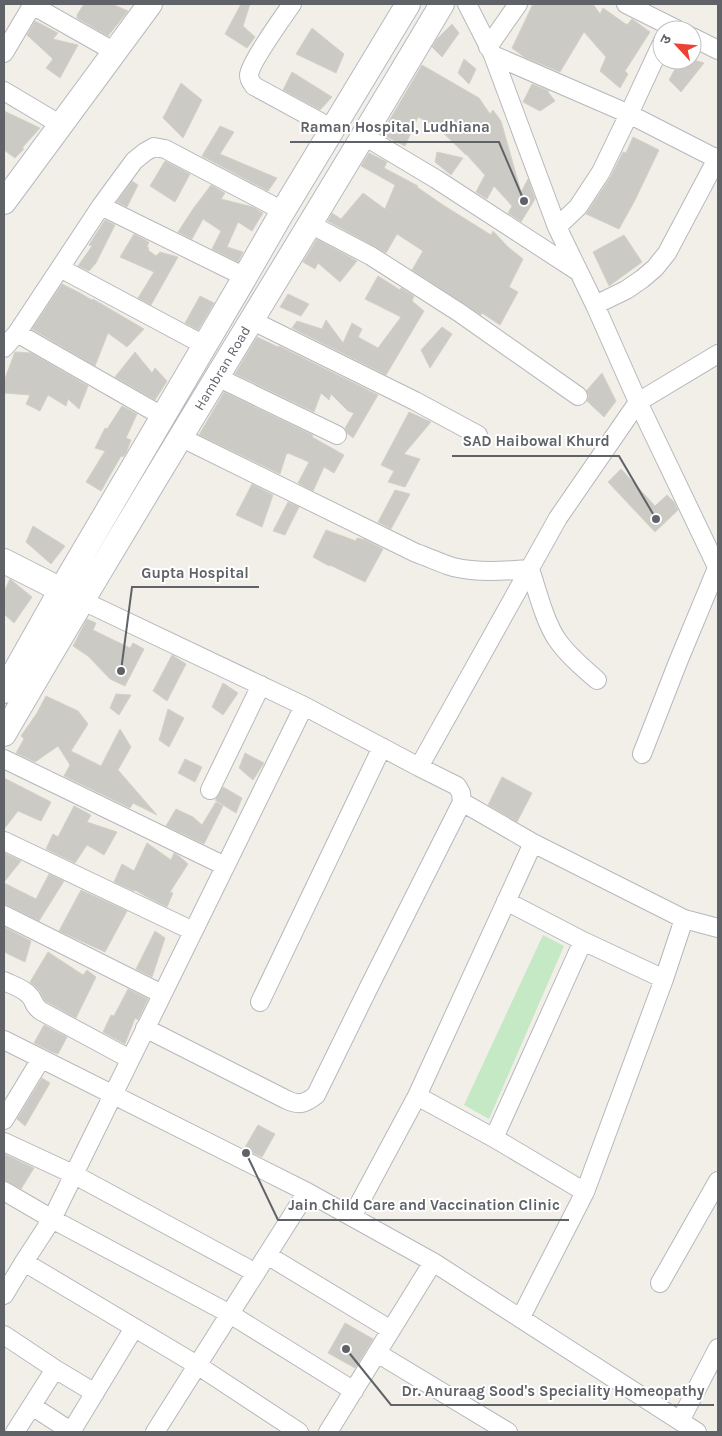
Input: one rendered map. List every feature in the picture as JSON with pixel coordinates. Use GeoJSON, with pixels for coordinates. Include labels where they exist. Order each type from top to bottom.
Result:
{"type":"FeatureCollection","features":[{"type":"Feature","properties":{"kind":"main road"},"geometry":{"type":"LineString","coordinates":[[4,201],[150,4]]}},
{"type":"Feature","properties":{"kind":"main road","name":"Hambran Road"},"geometry":{"type":"LineString","coordinates":[[4,734],[71,595],[162,416],[282,211],[408,4]]}},
{"type":"Feature","properties":{"kind":"main road","name":"Hambran Road"},"geometry":{"type":"LineString","coordinates":[[8,676],[71,595],[180,437],[364,136],[442,4]]}},
{"type":"Feature","properties":{"kind":"main road"},"geometry":{"type":"LineString","coordinates":[[4,561],[71,595]]}},
{"type":"Feature","properties":{"kind":"street"},"geometry":{"type":"LineString","coordinates":[[4,53],[32,4],[115,52]]}},
{"type":"Feature","properties":{"kind":"street"},"geometry":{"type":"LineString","coordinates":[[292,4],[253,63],[249,75],[250,80],[254,86],[333,129]]}},
{"type":"Feature","properties":{"kind":"street"},"geometry":{"type":"LineString","coordinates":[[467,4],[491,51],[558,227],[638,402],[718,568],[642,754]]}},
{"type":"Feature","properties":{"kind":"street"},"geometry":{"type":"LineString","coordinates":[[491,51],[518,4]]}},
{"type":"Feature","properties":{"kind":"street"},"geometry":{"type":"LineString","coordinates":[[626,4],[655,20]]}},
{"type":"Feature","properties":{"kind":"street"},"geometry":{"type":"LineString","coordinates":[[702,42],[718,50]]}},
{"type":"Feature","properties":{"kind":"street"},"geometry":{"type":"LineString","coordinates":[[491,51],[629,114],[718,158],[668,253],[642,279],[626,290],[595,305]]}},
{"type":"Feature","properties":{"kind":"street"},"geometry":{"type":"LineString","coordinates":[[558,227],[578,207],[601,172],[652,64]]}},
{"type":"Feature","properties":{"kind":"street"},"geometry":{"type":"LineString","coordinates":[[4,90],[61,125]]}},
{"type":"Feature","properties":{"kind":"street"},"geometry":{"type":"LineString","coordinates":[[364,136],[436,179],[579,272]]}},
{"type":"Feature","properties":{"kind":"street"},"geometry":{"type":"LineString","coordinates":[[4,348],[17,334],[101,206],[134,161],[154,147],[165,149],[282,211]]}},
{"type":"Feature","properties":{"kind":"street"},"geometry":{"type":"LineString","coordinates":[[101,206],[245,277]]}},
{"type":"Feature","properties":{"kind":"street"},"geometry":{"type":"LineString","coordinates":[[310,224],[371,256],[460,313],[578,396]]}},
{"type":"Feature","properties":{"kind":"street"},"geometry":{"type":"LineString","coordinates":[[60,268],[204,345]]}},
{"type":"Feature","properties":{"kind":"street"},"geometry":{"type":"LineString","coordinates":[[251,320],[415,401],[478,435]]}},
{"type":"Feature","properties":{"kind":"street"},"geometry":{"type":"LineString","coordinates":[[17,334],[162,416]]}},
{"type":"Feature","properties":{"kind":"street"},"geometry":{"type":"LineString","coordinates":[[419,767],[558,518],[638,402],[718,354]]}},
{"type":"Feature","properties":{"kind":"street"},"geometry":{"type":"LineString","coordinates":[[217,377],[337,435]]}},
{"type":"Feature","properties":{"kind":"street"},"geometry":{"type":"LineString","coordinates":[[180,437],[416,553],[452,566],[478,571],[530,569]]}},
{"type":"Feature","properties":{"kind":"street"},"geometry":{"type":"LineString","coordinates":[[530,569],[553,632],[566,651],[597,680]]}},
{"type":"Feature","properties":{"kind":"street"},"geometry":{"type":"LineString","coordinates":[[71,595],[304,706],[458,786],[461,793],[462,802],[316,1095],[308,1102],[301,1104],[288,1100],[145,1028]]}},
{"type":"Feature","properties":{"kind":"street"},"geometry":{"type":"LineString","coordinates":[[210,790],[261,685]]}},
{"type":"Feature","properties":{"kind":"street"},"geometry":{"type":"LineString","coordinates":[[4,1295],[52,1219],[304,706]]}},
{"type":"Feature","properties":{"kind":"street"},"geometry":{"type":"LineString","coordinates":[[260,1002],[382,747]]}},
{"type":"Feature","properties":{"kind":"street"},"geometry":{"type":"LineString","coordinates":[[4,759],[225,866]]}},
{"type":"Feature","properties":{"kind":"street"},"geometry":{"type":"LineString","coordinates":[[462,802],[533,843],[684,919],[718,928]]}},
{"type":"Feature","properties":{"kind":"street"},"geometry":{"type":"LineString","coordinates":[[4,841],[193,931]]}},
{"type":"Feature","properties":{"kind":"street"},"geometry":{"type":"LineString","coordinates":[[352,1217],[417,1096],[533,843]]}},
{"type":"Feature","properties":{"kind":"street"},"geometry":{"type":"LineString","coordinates":[[506,902],[664,980]]}},
{"type":"Feature","properties":{"kind":"street"},"geometry":{"type":"LineString","coordinates":[[4,915],[162,994]]}},
{"type":"Feature","properties":{"kind":"street"},"geometry":{"type":"LineString","coordinates":[[521,1317],[585,1192],[664,980],[684,919]]}},
{"type":"Feature","properties":{"kind":"street"},"geometry":{"type":"LineString","coordinates":[[494,1138],[583,941]]}},
{"type":"Feature","properties":{"kind":"street"},"geometry":{"type":"LineString","coordinates":[[4,980],[28,993],[35,1006],[41,1011],[130,1059]]}},
{"type":"Feature","properties":{"kind":"street"},"geometry":{"type":"LineString","coordinates":[[4,1040],[307,1192],[433,1262],[697,1432]]}},
{"type":"Feature","properties":{"kind":"street"},"geometry":{"type":"LineString","coordinates":[[4,1120],[41,1059]]}},
{"type":"Feature","properties":{"kind":"street"},"geometry":{"type":"LineString","coordinates":[[417,1096],[494,1138],[585,1192]]}},
{"type":"Feature","properties":{"kind":"street"},"geometry":{"type":"LineString","coordinates":[[4,1142],[73,1174],[256,1273]]}},
{"type":"Feature","properties":{"kind":"street"},"geometry":{"type":"LineString","coordinates":[[660,1283],[718,1181]]}},
{"type":"Feature","properties":{"kind":"street"},"geometry":{"type":"LineString","coordinates":[[4,1191],[52,1219],[230,1314],[354,1391]]}},
{"type":"Feature","properties":{"kind":"street"},"geometry":{"type":"LineString","coordinates":[[155,1432],[307,1192]]}},
{"type":"Feature","properties":{"kind":"street"},"geometry":{"type":"LineString","coordinates":[[267,1255],[391,1330]]}},
{"type":"Feature","properties":{"kind":"street"},"geometry":{"type":"LineString","coordinates":[[24,1262],[197,1365],[299,1432]]}},
{"type":"Feature","properties":{"kind":"street"},"geometry":{"type":"LineString","coordinates":[[328,1432],[433,1262]]}},
{"type":"Feature","properties":{"kind":"street"},"geometry":{"type":"LineString","coordinates":[[32,1406],[72,1432],[134,1328]]}},
{"type":"Feature","properties":{"kind":"street"},"geometry":{"type":"LineString","coordinates":[[4,1335],[95,1393]]}},
{"type":"Feature","properties":{"kind":"street"},"geometry":{"type":"LineString","coordinates":[[680,1421],[718,1348]]}},
{"type":"Feature","properties":{"kind":"street"},"geometry":{"type":"LineString","coordinates":[[377,1353],[508,1432]]}},
{"type":"Feature","properties":{"kind":"street"},"geometry":{"type":"LineString","coordinates":[[15,1432],[55,1369]]}},
{"type":"Feature","properties":{"kind":"green space"},"geometry":{"type":"Polygon","coordinates":[[[543,935],[564,946],[489,1119],[464,1105],[543,935]]]}},
{"type":"Feature","properties":{"kind":"building"},"geometry":{"type":"Polygon","coordinates":[[[84,4],[112,4],[128,11],[108,36],[77,18],[84,4]]]}},
{"type":"Feature","properties":{"kind":"building"},"geometry":{"type":"Polygon","coordinates":[[[241,4],[250,4],[243,26],[255,37],[247,48],[225,34],[241,4]]]}},
{"type":"Feature","properties":{"kind":"building"},"geometry":{"type":"Polygon","coordinates":[[[533,4],[593,4],[600,14],[603,8],[627,25],[632,19],[650,32],[625,71],[628,74],[620,88],[600,71],[606,57],[584,32],[560,72],[524,57],[512,48],[533,4]]]}},
{"type":"Feature","properties":{"kind":"building"},"geometry":{"type":"Polygon","coordinates":[[[35,21],[58,33],[53,39],[78,45],[60,78],[46,68],[53,59],[27,35],[35,21]]]}},
{"type":"Feature","properties":{"kind":"building"},"geometry":{"type":"Polygon","coordinates":[[[452,24],[459,33],[442,57],[432,47],[452,24]]]}},
{"type":"Feature","properties":{"kind":"building"},"geometry":{"type":"Polygon","coordinates":[[[312,28],[344,54],[336,73],[296,54],[312,28]]]}},
{"type":"Feature","properties":{"kind":"building"},"geometry":{"type":"Polygon","coordinates":[[[464,59],[476,69],[469,84],[458,73],[464,59]]]}},
{"type":"Feature","properties":{"kind":"building"},"geometry":{"type":"Polygon","coordinates":[[[422,65],[479,98],[490,114],[493,110],[501,121],[521,192],[528,179],[535,199],[521,222],[508,213],[512,206],[494,186],[487,199],[476,192],[485,175],[436,126],[418,117],[405,146],[381,134],[422,65]]]}},
{"type":"Feature","properties":{"kind":"building"},"geometry":{"type":"Polygon","coordinates":[[[674,70],[698,70],[681,92],[669,80],[674,70]]]}},
{"type":"Feature","properties":{"kind":"building"},"geometry":{"type":"Polygon","coordinates":[[[292,72],[332,97],[320,110],[283,90],[292,72]]]}},
{"type":"Feature","properties":{"kind":"building"},"geometry":{"type":"Polygon","coordinates":[[[181,83],[202,100],[183,138],[163,118],[181,83]]]}},
{"type":"Feature","properties":{"kind":"building"},"geometry":{"type":"Polygon","coordinates":[[[532,84],[549,91],[555,101],[540,111],[523,102],[532,84]]]}},
{"type":"Feature","properties":{"kind":"building"},"geometry":{"type":"Polygon","coordinates":[[[4,111],[40,128],[15,158],[4,150],[4,111]]]}},
{"type":"Feature","properties":{"kind":"building"},"geometry":{"type":"Polygon","coordinates":[[[220,126],[234,132],[220,154],[277,178],[268,191],[202,156],[220,126]]]}},
{"type":"Feature","properties":{"kind":"building"},"geometry":{"type":"Polygon","coordinates":[[[633,137],[659,150],[619,229],[586,214],[610,178],[623,152],[626,153],[633,137]]]}},
{"type":"Feature","properties":{"kind":"building"},"geometry":{"type":"Polygon","coordinates":[[[437,152],[463,158],[451,175],[435,162],[437,152]]]}},
{"type":"Feature","properties":{"kind":"building"},"geometry":{"type":"Polygon","coordinates":[[[369,153],[387,162],[384,168],[418,186],[443,205],[491,235],[493,231],[523,259],[509,287],[518,292],[500,325],[482,313],[481,315],[412,270],[423,251],[397,234],[386,253],[328,221],[332,213],[341,219],[363,193],[385,209],[395,185],[361,166],[369,153]]]}},
{"type":"Feature","properties":{"kind":"building"},"geometry":{"type":"Polygon","coordinates":[[[165,161],[190,174],[175,202],[150,186],[165,161]]]}},
{"type":"Feature","properties":{"kind":"building"},"geometry":{"type":"Polygon","coordinates":[[[132,181],[138,185],[127,207],[117,202],[132,181]]]}},
{"type":"Feature","properties":{"kind":"building"},"geometry":{"type":"Polygon","coordinates":[[[211,185],[225,193],[221,199],[253,207],[263,213],[252,231],[238,222],[227,247],[243,252],[238,262],[212,249],[221,231],[203,219],[192,239],[178,232],[211,185]]]}},
{"type":"Feature","properties":{"kind":"building"},"geometry":{"type":"Polygon","coordinates":[[[105,220],[115,225],[96,263],[89,271],[78,266],[92,246],[89,245],[105,220]]]}},
{"type":"Feature","properties":{"kind":"building"},"geometry":{"type":"Polygon","coordinates":[[[134,234],[149,242],[148,250],[156,256],[160,252],[178,257],[151,305],[138,298],[154,272],[120,257],[134,234]]]}},
{"type":"Feature","properties":{"kind":"building"},"geometry":{"type":"Polygon","coordinates":[[[624,235],[642,262],[609,286],[593,252],[624,235]]]}},
{"type":"Feature","properties":{"kind":"building"},"geometry":{"type":"Polygon","coordinates":[[[317,239],[357,261],[340,282],[318,263],[315,269],[303,262],[317,239]]]}},
{"type":"Feature","properties":{"kind":"building"},"geometry":{"type":"Polygon","coordinates":[[[378,276],[400,290],[401,288],[414,296],[412,301],[424,311],[386,375],[292,328],[297,321],[322,329],[326,320],[343,343],[352,323],[362,329],[358,337],[378,348],[401,317],[365,299],[378,276]]]}},
{"type":"Feature","properties":{"kind":"building"},"geometry":{"type":"Polygon","coordinates":[[[62,284],[93,299],[144,329],[127,347],[108,333],[95,366],[32,329],[62,284]]]}},
{"type":"Feature","properties":{"kind":"building"},"geometry":{"type":"Polygon","coordinates":[[[288,294],[309,304],[301,316],[280,307],[288,294]]]}},
{"type":"Feature","properties":{"kind":"building"},"geometry":{"type":"Polygon","coordinates":[[[200,296],[214,303],[198,330],[185,323],[200,296]]]}},
{"type":"Feature","properties":{"kind":"building"},"geometry":{"type":"Polygon","coordinates":[[[442,327],[452,334],[430,368],[421,350],[442,327]]]}},
{"type":"Feature","properties":{"kind":"building"},"geometry":{"type":"Polygon","coordinates":[[[257,337],[378,395],[353,438],[347,433],[345,428],[354,413],[348,411],[331,394],[329,400],[321,393],[314,412],[235,374],[257,337]]]}},
{"type":"Feature","properties":{"kind":"building"},"geometry":{"type":"Polygon","coordinates":[[[15,352],[31,353],[88,386],[79,409],[68,399],[66,406],[48,395],[40,411],[26,404],[30,395],[4,393],[4,381],[15,352]]]}},
{"type":"Feature","properties":{"kind":"building"},"geometry":{"type":"Polygon","coordinates":[[[135,352],[152,373],[155,368],[167,381],[155,400],[115,377],[135,352]]]}},
{"type":"Feature","properties":{"kind":"building"},"geometry":{"type":"Polygon","coordinates":[[[602,373],[616,401],[604,417],[587,401],[589,396],[587,390],[602,373]]]}},
{"type":"Feature","properties":{"kind":"building"},"geometry":{"type":"Polygon","coordinates":[[[224,392],[313,435],[312,437],[344,455],[334,473],[324,467],[313,491],[298,483],[309,462],[288,453],[280,474],[199,435],[224,392]]]}},
{"type":"Feature","properties":{"kind":"building"},"geometry":{"type":"Polygon","coordinates":[[[122,406],[137,414],[126,438],[131,440],[126,453],[123,457],[121,456],[101,491],[86,482],[105,451],[95,448],[105,428],[107,429],[122,406]]]}},
{"type":"Feature","properties":{"kind":"building"},"geometry":{"type":"Polygon","coordinates":[[[409,412],[431,422],[404,454],[420,459],[405,487],[388,482],[394,471],[381,465],[409,412]]]}},
{"type":"Feature","properties":{"kind":"building"},"geometry":{"type":"Polygon","coordinates":[[[621,469],[655,506],[667,495],[674,502],[678,510],[655,532],[608,482],[621,469]]]}},
{"type":"Feature","properties":{"kind":"building"},"geometry":{"type":"Polygon","coordinates":[[[252,484],[273,495],[262,527],[236,515],[252,484]]]}},
{"type":"Feature","properties":{"kind":"building"},"geometry":{"type":"Polygon","coordinates":[[[395,490],[410,494],[391,529],[378,522],[395,490]]]}},
{"type":"Feature","properties":{"kind":"building"},"geometry":{"type":"Polygon","coordinates":[[[288,502],[299,507],[285,535],[273,531],[288,502]]]}},
{"type":"Feature","properties":{"kind":"building"},"geometry":{"type":"Polygon","coordinates":[[[33,526],[65,546],[51,564],[26,542],[33,526]]]}},
{"type":"Feature","properties":{"kind":"building"},"geometry":{"type":"Polygon","coordinates":[[[326,530],[356,541],[357,538],[366,540],[383,549],[365,582],[313,557],[326,530]]]}},
{"type":"Feature","properties":{"kind":"building"},"geometry":{"type":"Polygon","coordinates":[[[10,579],[32,597],[14,623],[4,614],[4,592],[10,579]]]}},
{"type":"Feature","properties":{"kind":"building"},"geometry":{"type":"Polygon","coordinates":[[[87,619],[96,623],[93,630],[130,648],[133,643],[144,649],[125,686],[110,679],[88,656],[73,646],[87,619]]]}},
{"type":"Feature","properties":{"kind":"building"},"geometry":{"type":"Polygon","coordinates":[[[172,655],[186,664],[167,701],[153,691],[172,655]]]}},
{"type":"Feature","properties":{"kind":"building"},"geometry":{"type":"Polygon","coordinates":[[[223,683],[238,693],[223,715],[212,707],[223,683]]]}},
{"type":"Feature","properties":{"kind":"building"},"geometry":{"type":"Polygon","coordinates":[[[116,694],[131,695],[119,715],[110,708],[116,694]]]}},
{"type":"Feature","properties":{"kind":"building"},"geometry":{"type":"Polygon","coordinates":[[[46,696],[78,711],[88,724],[71,751],[101,766],[120,729],[131,747],[118,770],[157,815],[133,803],[130,808],[64,776],[70,765],[58,746],[35,762],[16,753],[24,739],[21,736],[46,696]]]}},
{"type":"Feature","properties":{"kind":"building"},"geometry":{"type":"Polygon","coordinates":[[[168,709],[184,718],[169,747],[159,740],[168,709]]]}},
{"type":"Feature","properties":{"kind":"building"},"geometry":{"type":"Polygon","coordinates":[[[245,753],[264,763],[253,780],[239,768],[245,753]]]}},
{"type":"Feature","properties":{"kind":"building"},"geometry":{"type":"Polygon","coordinates":[[[185,759],[202,767],[195,782],[178,773],[185,759]]]}},
{"type":"Feature","properties":{"kind":"building"},"geometry":{"type":"Polygon","coordinates":[[[502,777],[532,793],[517,822],[488,805],[502,777]]]}},
{"type":"Feature","properties":{"kind":"building"},"geometry":{"type":"Polygon","coordinates":[[[4,778],[51,802],[41,821],[18,811],[4,829],[4,778]]]}},
{"type":"Feature","properties":{"kind":"building"},"geometry":{"type":"Polygon","coordinates":[[[223,787],[242,798],[236,813],[215,800],[223,787]]]}},
{"type":"Feature","properties":{"kind":"building"},"geometry":{"type":"Polygon","coordinates":[[[216,802],[223,806],[204,844],[166,826],[176,809],[193,817],[202,825],[216,802]]]}},
{"type":"Feature","properties":{"kind":"building"},"geometry":{"type":"Polygon","coordinates":[[[74,806],[91,815],[87,822],[117,832],[104,855],[87,845],[75,863],[46,849],[53,834],[58,837],[74,806]]]}},
{"type":"Feature","properties":{"kind":"building"},"geometry":{"type":"Polygon","coordinates":[[[147,843],[171,860],[174,853],[188,864],[170,892],[173,893],[167,907],[135,890],[114,882],[122,864],[134,871],[147,843]]]}},
{"type":"Feature","properties":{"kind":"building"},"geometry":{"type":"Polygon","coordinates":[[[4,853],[21,861],[4,882],[4,853]]]}},
{"type":"Feature","properties":{"kind":"building"},"geometry":{"type":"Polygon","coordinates":[[[49,874],[64,881],[39,921],[4,904],[4,883],[36,899],[49,874]]]}},
{"type":"Feature","properties":{"kind":"building"},"geometry":{"type":"Polygon","coordinates":[[[81,890],[127,911],[105,952],[59,931],[81,890]]]}},
{"type":"Feature","properties":{"kind":"building"},"geometry":{"type":"Polygon","coordinates":[[[4,927],[31,941],[25,962],[4,952],[4,927]]]}},
{"type":"Feature","properties":{"kind":"building"},"geometry":{"type":"Polygon","coordinates":[[[155,931],[165,938],[152,977],[136,969],[155,931]]]}},
{"type":"Feature","properties":{"kind":"building"},"geometry":{"type":"Polygon","coordinates":[[[48,952],[83,975],[87,970],[96,977],[76,1018],[45,1001],[40,991],[30,982],[48,952]]]}},
{"type":"Feature","properties":{"kind":"building"},"geometry":{"type":"Polygon","coordinates":[[[128,989],[148,999],[138,1020],[135,1018],[125,1044],[103,1032],[111,1015],[114,1016],[128,989]]]}},
{"type":"Feature","properties":{"kind":"building"},"geometry":{"type":"Polygon","coordinates":[[[44,1025],[67,1037],[58,1054],[34,1043],[44,1025]]]}},
{"type":"Feature","properties":{"kind":"building"},"geometry":{"type":"Polygon","coordinates":[[[42,1078],[50,1083],[25,1126],[17,1119],[42,1078]]]}},
{"type":"Feature","properties":{"kind":"building"},"geometry":{"type":"Polygon","coordinates":[[[258,1125],[275,1134],[262,1157],[244,1149],[258,1125]]]}},
{"type":"Feature","properties":{"kind":"building"},"geometry":{"type":"Polygon","coordinates":[[[4,1154],[34,1168],[21,1189],[4,1180],[4,1154]]]}},
{"type":"Feature","properties":{"kind":"building"},"geometry":{"type":"Polygon","coordinates":[[[345,1323],[373,1339],[355,1368],[328,1353],[345,1323]]]}},
{"type":"Feature","properties":{"kind":"place","name":"Raman Hospital, Ludhiana"},"geometry":{"type":"Point","coordinates":[524,201]}},
{"type":"Feature","properties":{"kind":"place","name":"SAD Haibowal Khurd"},"geometry":{"type":"Point","coordinates":[656,519]}},
{"type":"Feature","properties":{"kind":"place","name":"Gupta Hospital"},"geometry":{"type":"Point","coordinates":[121,671]}},
{"type":"Feature","properties":{"kind":"place","name":"Jain Child Care and Vaccination Clinic"},"geometry":{"type":"Point","coordinates":[246,1153]}},
{"type":"Feature","properties":{"kind":"place","name":"Dr. Anuraag Sood's Speciality Homeopathy"},"geometry":{"type":"Point","coordinates":[346,1349]}}]}
